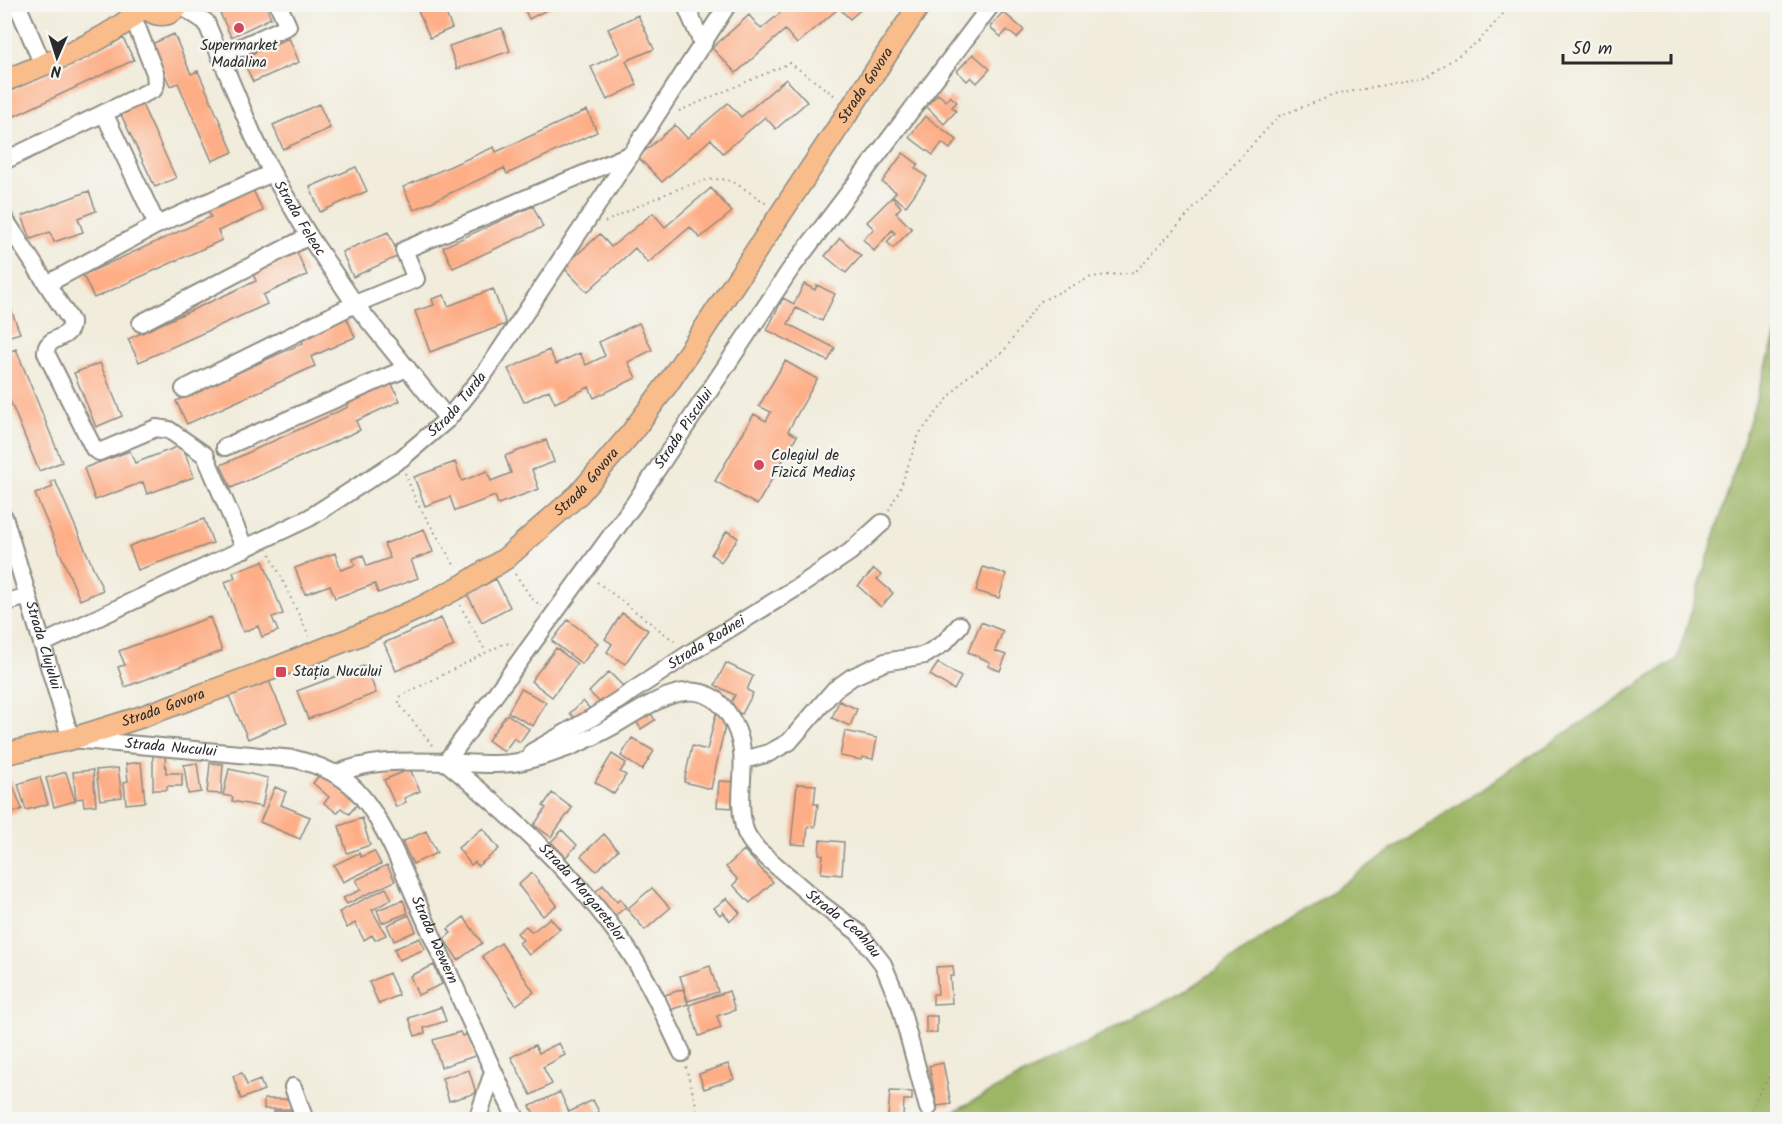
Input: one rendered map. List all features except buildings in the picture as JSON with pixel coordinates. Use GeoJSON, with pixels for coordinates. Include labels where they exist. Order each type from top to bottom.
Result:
{"type":"FeatureCollection","features":[{"type":"Feature","properties":{"kind":"main road","name":"Strada Govora"},"geometry":{"type":"LineString","coordinates":[[71,739],[141,717],[317,652],[410,613],[505,559],[579,494],[632,432],[669,382],[920,4]]}},
{"type":"Feature","properties":{"kind":"main road"},"geometry":{"type":"LineString","coordinates":[[4,81],[99,38],[140,9],[166,15],[180,5]]}},
{"type":"Feature","properties":{"kind":"main road","name":"Strada Nucului"},"geometry":{"type":"LineString","coordinates":[[4,754],[71,739]]}},
{"type":"Feature","properties":{"kind":"street"},"geometry":{"type":"LineString","coordinates":[[17,4],[43,65]]}},
{"type":"Feature","properties":{"kind":"street"},"geometry":{"type":"LineString","coordinates":[[221,56],[288,27],[278,4]]}},
{"type":"Feature","properties":{"kind":"street"},"geometry":{"type":"LineString","coordinates":[[685,4],[703,45]]}},
{"type":"Feature","properties":{"kind":"street","name":"Strada Turda"},"geometry":{"type":"LineString","coordinates":[[42,644],[309,518],[402,458],[448,419],[488,370],[728,4]]}},
{"type":"Feature","properties":{"kind":"street","name":"Strada Piscului"},"geometry":{"type":"LineString","coordinates":[[446,762],[527,654],[684,432],[790,270],[992,4]]}},
{"type":"Feature","properties":{"kind":"street","name":"Strada Feleac"},"geometry":{"type":"LineString","coordinates":[[180,5],[206,22],[253,135],[272,173],[309,236],[355,304],[448,419]]}},
{"type":"Feature","properties":{"kind":"street"},"geometry":{"type":"LineString","coordinates":[[4,161],[154,89],[155,73],[140,9]]}},
{"type":"Feature","properties":{"kind":"street"},"geometry":{"type":"LineString","coordinates":[[104,113],[157,225]]}},
{"type":"Feature","properties":{"kind":"street"},"geometry":{"type":"LineString","coordinates":[[184,389],[355,304],[416,279],[404,250],[632,153]]}},
{"type":"Feature","properties":{"kind":"street"},"geometry":{"type":"LineString","coordinates":[[47,284],[157,225],[272,173]]}},
{"type":"Feature","properties":{"kind":"street"},"geometry":{"type":"LineString","coordinates":[[4,218],[71,321],[72,327],[69,333],[48,343],[46,353],[94,449],[99,452],[156,428],[169,430],[205,454],[245,549]]}},
{"type":"Feature","properties":{"kind":"street"},"geometry":{"type":"LineString","coordinates":[[141,323],[309,236]]}},
{"type":"Feature","properties":{"kind":"street"},"geometry":{"type":"LineString","coordinates":[[225,447],[407,368]]}},
{"type":"Feature","properties":{"kind":"street","name":"Strada Clujului"},"geometry":{"type":"LineString","coordinates":[[4,517],[71,739]]}},
{"type":"Feature","properties":{"kind":"street","name":"Strada Rodnei"},"geometry":{"type":"LineString","coordinates":[[529,760],[534,750],[590,719],[690,653],[801,585],[850,552],[882,523]]}},
{"type":"Feature","properties":{"kind":"street"},"geometry":{"type":"LineString","coordinates":[[4,603],[28,596]]}},
{"type":"Feature","properties":{"kind":"street"},"geometry":{"type":"LineString","coordinates":[[744,760],[769,753],[789,742],[834,690],[852,677],[885,662],[925,654],[944,643],[960,625]]}},
{"type":"Feature","properties":{"kind":"street","name":"Strada Ceahlau"},"geometry":{"type":"LineString","coordinates":[[446,762],[506,764],[529,760],[574,746],[672,693],[697,692],[717,700],[729,715],[737,732],[744,760],[742,812],[744,827],[750,841],[817,901],[859,933],[883,964],[900,1005],[928,1108]]}},
{"type":"Feature","properties":{"kind":"street","name":"Strada Nucului"},"geometry":{"type":"LineString","coordinates":[[71,739],[295,759],[335,774]]}},
{"type":"Feature","properties":{"kind":"street"},"geometry":{"type":"LineString","coordinates":[[335,774],[355,766],[380,762],[446,762]]}},
{"type":"Feature","properties":{"kind":"street","name":"Strada Margaretelor"},"geometry":{"type":"LineString","coordinates":[[446,762],[527,832],[578,885],[626,948],[660,1006],[682,1053]]}},
{"type":"Feature","properties":{"kind":"street","name":"Strada Wewern"},"geometry":{"type":"LineString","coordinates":[[335,774],[351,785],[367,802],[378,822],[399,862],[493,1072],[517,1119]]}},
{"type":"Feature","properties":{"kind":"street"},"geometry":{"type":"LineString","coordinates":[[477,1119],[493,1072]]}},
{"type":"Feature","properties":{"kind":"street"},"geometry":{"type":"LineString","coordinates":[[293,1087],[305,1119]]}},
{"type":"Feature","properties":{"kind":"path"},"geometry":{"type":"LineString","coordinates":[[882,523],[900,489],[919,434],[963,380],[1003,352],[1039,302],[1091,277],[1135,272],[1279,116],[1335,95],[1429,76],[1479,41],[1512,4]]}},
{"type":"Feature","properties":{"kind":"path"},"geometry":{"type":"LineString","coordinates":[[652,123],[790,63],[851,107]]}},
{"type":"Feature","properties":{"kind":"path"},"geometry":{"type":"LineString","coordinates":[[580,231],[590,230],[658,197],[708,179],[727,180],[781,212]]}},
{"type":"Feature","properties":{"kind":"path"},"geometry":{"type":"LineString","coordinates":[[402,458],[416,501],[459,587],[486,652]]}},
{"type":"Feature","properties":{"kind":"path"},"geometry":{"type":"LineString","coordinates":[[263,540],[317,652]]}},
{"type":"Feature","properties":{"kind":"path"},"geometry":{"type":"LineString","coordinates":[[505,559],[533,600],[554,615]]}},
{"type":"Feature","properties":{"kind":"path"},"geometry":{"type":"LineString","coordinates":[[585,573],[690,653]]}},
{"type":"Feature","properties":{"kind":"path"},"geometry":{"type":"LineString","coordinates":[[446,762],[399,704],[399,697],[509,642],[527,654]]}},
{"type":"Feature","properties":{"kind":"path"},"geometry":{"type":"LineString","coordinates":[[682,1053],[696,1105],[697,1119]]}},
{"type":"Feature","properties":{"kind":"path"},"geometry":{"type":"LineString","coordinates":[[1744,1119],[1778,1060]]}},
{"type":"Feature","properties":{"kind":"green space"},"geometry":{"type":"Polygon","coordinates":[[[1777,331],[1777,1119],[915,1119],[952,1112],[1187,990],[1441,816],[1677,659],[1777,331]]]}},
{"type":"Feature","properties":{"kind":"place","name":"Supermarket Madalina"},"geometry":{"type":"Point","coordinates":[239,28]}},
{"type":"Feature","properties":{"kind":"place","name":"Colegiul de Fizică Mediaș"},"geometry":{"type":"Point","coordinates":[759,465]}},
{"type":"Feature","properties":{"kind":"place","name":"Stația Nucului"},"geometry":{"type":"Point","coordinates":[281,672]}}]}
